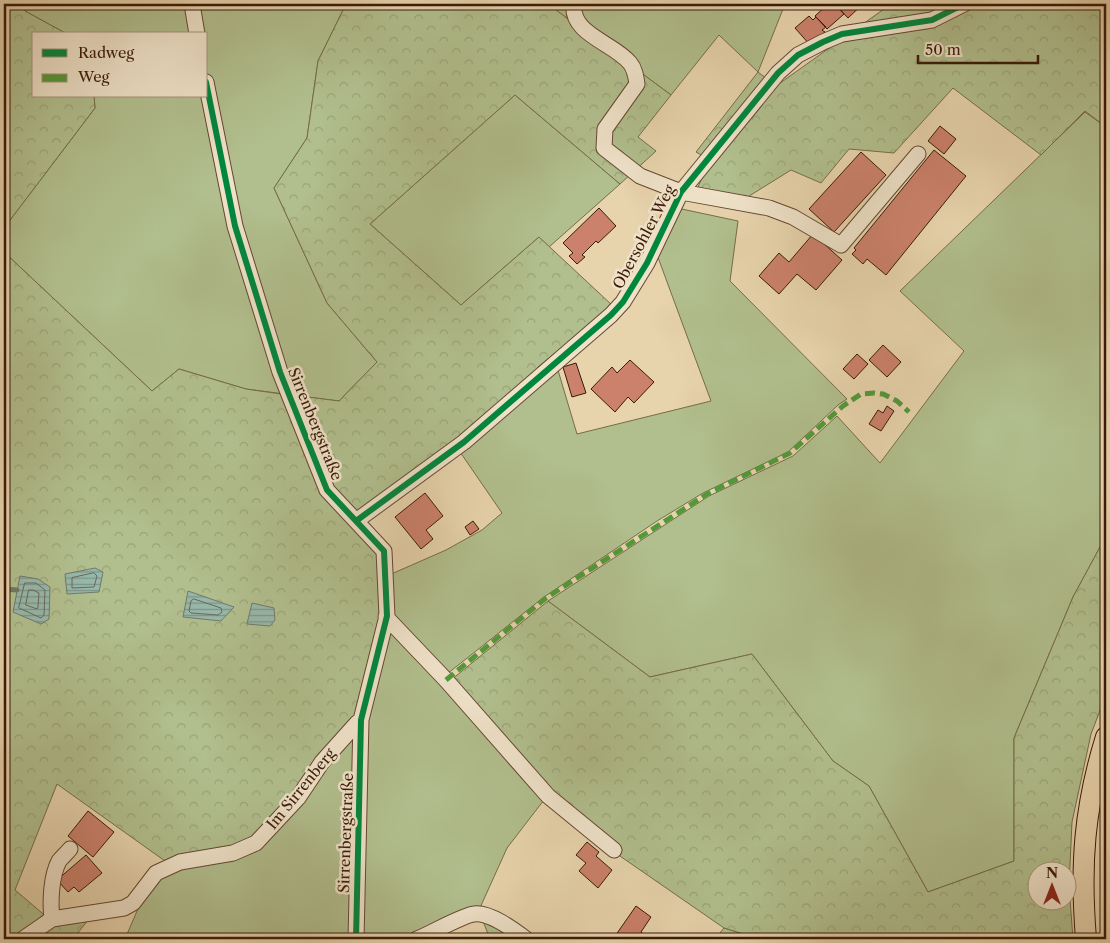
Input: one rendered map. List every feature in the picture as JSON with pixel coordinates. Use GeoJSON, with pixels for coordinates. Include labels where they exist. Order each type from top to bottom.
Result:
{"type":"FeatureCollection","features":[{"type":"Feature","properties":{"kind":"main road"},"geometry":{"type":"LineString","coordinates":[[1086,939],[1082,884],[1085,833],[1095,778],[1106,737]]}},
{"type":"Feature","properties":{"kind":"street"},"geometry":{"type":"LineString","coordinates":[[192,4],[197,32]]}},
{"type":"Feature","properties":{"kind":"street"},"geometry":{"type":"LineString","coordinates":[[574,4],[574,16],[577,22],[629,62],[635,73],[638,84],[605,129],[604,148],[640,176],[681,192],[769,208],[793,217],[841,245],[918,154]]}},
{"type":"Feature","properties":{"kind":"street","name":"Obersohler Weg"},"geometry":{"type":"LineString","coordinates":[[356,521],[464,442],[610,316],[623,302],[647,263],[681,192],[778,73],[798,56],[842,34],[932,20],[964,4]]}},
{"type":"Feature","properties":{"kind":"street","name":"Sirrenbergstraße"},"geometry":{"type":"LineString","coordinates":[[208,92],[235,226],[280,372],[327,490],[384,551],[386,617],[361,720],[356,939]]}},
{"type":"Feature","properties":{"kind":"street"},"geometry":{"type":"LineString","coordinates":[[386,617],[446,680],[548,796],[614,850]]}},
{"type":"Feature","properties":{"kind":"street","name":"Im Sirrenberg"},"geometry":{"type":"LineString","coordinates":[[23,939],[52,919],[124,908],[134,903],[156,873],[180,862],[233,853],[256,843],[298,798],[322,762],[361,720]]}},
{"type":"Feature","properties":{"kind":"street"},"geometry":{"type":"LineString","coordinates":[[52,919],[50,901],[55,876],[59,862],[70,849]]}},
{"type":"Feature","properties":{"kind":"street"},"geometry":{"type":"LineString","coordinates":[[417,939],[474,914],[485,914],[526,939]]}},
{"type":"Feature","properties":{"kind":"green space"},"geometry":{"type":"Polygon","coordinates":[[[4,4],[28,4],[25,11],[63,32],[32,32],[32,98],[94,98],[95,108],[4,228],[4,4]]]}},
{"type":"Feature","properties":{"kind":"green space"},"geometry":{"type":"Polygon","coordinates":[[[28,4],[346,4],[318,61],[307,138],[274,188],[327,303],[377,362],[339,401],[246,389],[179,369],[152,391],[4,252],[4,228],[95,108],[94,98],[208,98],[208,32],[63,32],[25,11],[28,4]]]}},
{"type":"Feature","properties":{"kind":"green space"},"geometry":{"type":"Polygon","coordinates":[[[346,4],[548,4],[671,95],[638,137],[656,151],[620,184],[515,95],[370,224],[461,305],[539,237],[613,306],[538,367],[535,379],[356,519],[332,491],[293,395],[339,401],[377,362],[327,303],[274,188],[307,138],[318,61],[346,4]]]}},
{"type":"Feature","properties":{"kind":"green space"},"geometry":{"type":"Polygon","coordinates":[[[548,4],[785,4],[758,72],[719,35],[671,95],[548,4]]]}},
{"type":"Feature","properties":{"kind":"green space"},"geometry":{"type":"Polygon","coordinates":[[[891,4],[1106,4],[1106,127],[1085,111],[1041,155],[953,88],[894,153],[849,149],[821,183],[791,170],[746,198],[718,194],[698,187],[710,160],[696,152],[758,72],[776,86],[891,4]]]}},
{"type":"Feature","properties":{"kind":"green space"},"geometry":{"type":"Polygon","coordinates":[[[515,95],[620,184],[549,247],[539,237],[461,305],[370,224],[515,95]]]}},
{"type":"Feature","properties":{"kind":"green space"},"geometry":{"type":"Polygon","coordinates":[[[1085,112],[1106,127],[1106,536],[1073,597],[1014,738],[1014,861],[928,892],[869,786],[833,761],[752,654],[650,677],[548,601],[709,496],[793,456],[837,416],[880,463],[964,351],[900,291],[1085,112]]]}},
{"type":"Feature","properties":{"kind":"green space"},"geometry":{"type":"Polygon","coordinates":[[[677,208],[738,221],[730,281],[847,399],[838,405],[788,452],[703,493],[657,521],[544,597],[447,674],[390,616],[389,575],[446,550],[482,530],[502,513],[458,449],[557,367],[577,434],[711,401],[656,252],[677,208]]]}},
{"type":"Feature","properties":{"kind":"green space"},"geometry":{"type":"Polygon","coordinates":[[[4,252],[152,391],[179,369],[246,389],[288,395],[324,493],[382,554],[383,612],[356,720],[253,841],[165,861],[57,784],[15,890],[48,918],[20,939],[4,939],[4,252]]]}},
{"type":"Feature","properties":{"kind":"green space"},"geometry":{"type":"Polygon","coordinates":[[[1106,536],[1106,695],[1091,734],[1072,822],[1070,860],[1028,860],[1028,910],[1071,910],[1073,939],[760,939],[724,928],[617,854],[548,795],[451,680],[548,601],[650,677],[752,654],[833,761],[869,786],[928,892],[1014,861],[1014,738],[1073,597],[1106,536]]]}},
{"type":"Feature","properties":{"kind":"green space"},"geometry":{"type":"Polygon","coordinates":[[[388,624],[547,796],[507,848],[479,910],[409,939],[358,939],[365,721],[388,624]]]}},
{"type":"Feature","properties":{"kind":"green space"},"geometry":{"type":"Polygon","coordinates":[[[357,726],[350,939],[125,939],[143,897],[162,872],[357,726]]]}},
{"type":"Feature","properties":{"kind":"green space"},"geometry":{"type":"Polygon","coordinates":[[[1106,833],[1106,939],[1104,939],[1102,886],[1106,833]]]}},
{"type":"Feature","properties":{"kind":"green space"},"geometry":{"type":"Polygon","coordinates":[[[92,915],[73,939],[28,939],[55,921],[92,915]]]}},
{"type":"Feature","properties":{"kind":"green space"},"geometry":{"type":"Polygon","coordinates":[[[481,916],[521,939],[490,939],[481,916]]]}},
{"type":"Feature","properties":{"kind":"green space"},"geometry":{"type":"Polygon","coordinates":[[[724,928],[760,939],[715,939],[724,928]]]}},
{"type":"Feature","properties":{"kind":"water"},"geometry":{"type":"Polygon","coordinates":[[[95,568],[103,572],[99,592],[67,594],[65,574],[95,568]]]}},
{"type":"Feature","properties":{"kind":"water"},"geometry":{"type":"Polygon","coordinates":[[[20,576],[38,579],[50,587],[49,619],[41,624],[13,612],[20,576]]]}},
{"type":"Feature","properties":{"kind":"water"},"geometry":{"type":"Polygon","coordinates":[[[188,591],[234,607],[221,621],[183,617],[188,591]]]}},
{"type":"Feature","properties":{"kind":"water"},"geometry":{"type":"Polygon","coordinates":[[[252,603],[274,608],[275,620],[270,626],[247,624],[252,603]]]}},
{"type":"Feature","properties":{"kind":"building"},"geometry":{"type":"Polygon","coordinates":[[[828,4],[835,4],[844,14],[827,29],[815,16],[828,4]]]}},
{"type":"Feature","properties":{"kind":"building"},"geometry":{"type":"Polygon","coordinates":[[[835,4],[863,4],[848,18],[835,4]]]}},
{"type":"Feature","properties":{"kind":"building"},"geometry":{"type":"Polygon","coordinates":[[[809,16],[813,20],[816,17],[826,27],[822,30],[825,32],[810,45],[795,28],[809,16]]]}},
{"type":"Feature","properties":{"kind":"building"},"geometry":{"type":"Polygon","coordinates":[[[940,126],[956,139],[944,154],[928,141],[940,126]]]}},
{"type":"Feature","properties":{"kind":"building"},"geometry":{"type":"Polygon","coordinates":[[[934,150],[966,176],[886,275],[867,259],[863,264],[852,254],[856,250],[854,248],[934,150]]]}},
{"type":"Feature","properties":{"kind":"building"},"geometry":{"type":"Polygon","coordinates":[[[861,152],[886,175],[834,232],[809,209],[861,152]]]}},
{"type":"Feature","properties":{"kind":"building"},"geometry":{"type":"Polygon","coordinates":[[[599,208],[616,226],[598,243],[596,241],[582,255],[585,257],[577,264],[569,256],[573,253],[563,243],[599,208]]]}},
{"type":"Feature","properties":{"kind":"building"},"geometry":{"type":"Polygon","coordinates":[[[813,234],[842,260],[816,290],[797,274],[779,294],[759,276],[779,253],[789,262],[813,234]]]}},
{"type":"Feature","properties":{"kind":"building"},"geometry":{"type":"Polygon","coordinates":[[[883,345],[901,362],[887,377],[869,360],[883,345]]]}},
{"type":"Feature","properties":{"kind":"building"},"geometry":{"type":"Polygon","coordinates":[[[857,354],[868,364],[854,379],[843,369],[857,354]]]}},
{"type":"Feature","properties":{"kind":"building"},"geometry":{"type":"Polygon","coordinates":[[[630,360],[654,382],[634,403],[628,397],[615,412],[591,389],[612,367],[617,373],[630,360]]]}},
{"type":"Feature","properties":{"kind":"building"},"geometry":{"type":"Polygon","coordinates":[[[576,363],[586,393],[572,397],[563,367],[576,363]]]}},
{"type":"Feature","properties":{"kind":"building"},"geometry":{"type":"Polygon","coordinates":[[[887,406],[894,411],[881,431],[869,424],[878,410],[883,413],[887,406]]]}},
{"type":"Feature","properties":{"kind":"building"},"geometry":{"type":"Polygon","coordinates":[[[425,493],[443,516],[426,530],[433,539],[421,549],[395,517],[425,493]]]}},
{"type":"Feature","properties":{"kind":"building"},"geometry":{"type":"Polygon","coordinates":[[[473,521],[479,529],[470,535],[465,527],[473,521]]]}},
{"type":"Feature","properties":{"kind":"building"},"geometry":{"type":"Polygon","coordinates":[[[88,811],[114,832],[93,857],[68,836],[88,811]]]}},
{"type":"Feature","properties":{"kind":"building"},"geometry":{"type":"Polygon","coordinates":[[[587,842],[599,852],[596,856],[612,870],[598,888],[579,871],[586,863],[576,855],[587,842]]]}},
{"type":"Feature","properties":{"kind":"building"},"geometry":{"type":"Polygon","coordinates":[[[86,855],[102,873],[79,892],[74,887],[68,892],[57,880],[86,855]]]}},
{"type":"Feature","properties":{"kind":"building"},"geometry":{"type":"Polygon","coordinates":[[[636,906],[651,917],[641,932],[646,936],[644,939],[613,939],[636,906]]]}},
{"type":"Feature","properties":{"kind":"waterway"},"geometry":{"type":"LineString","coordinates":[[4,589],[17,590]]}},
{"type":"Feature","properties":{"kind":"marked path"},"geometry":{"type":"LineString","coordinates":[[446,680],[546,598],[707,494],[790,453],[843,406],[861,394],[883,394],[897,401],[909,412]]}},
{"type":"Feature","properties":{"kind":"cycle path"},"geometry":{"type":"LineString","coordinates":[[356,521],[464,442],[611,315],[623,302],[647,263],[681,192],[778,73],[798,55],[842,34],[932,20],[964,4]]}},
{"type":"Feature","properties":{"kind":"cycle path"},"geometry":{"type":"LineString","coordinates":[[208,92],[235,226],[280,372],[327,490],[384,551],[387,616],[361,720],[356,939]]}}]}
